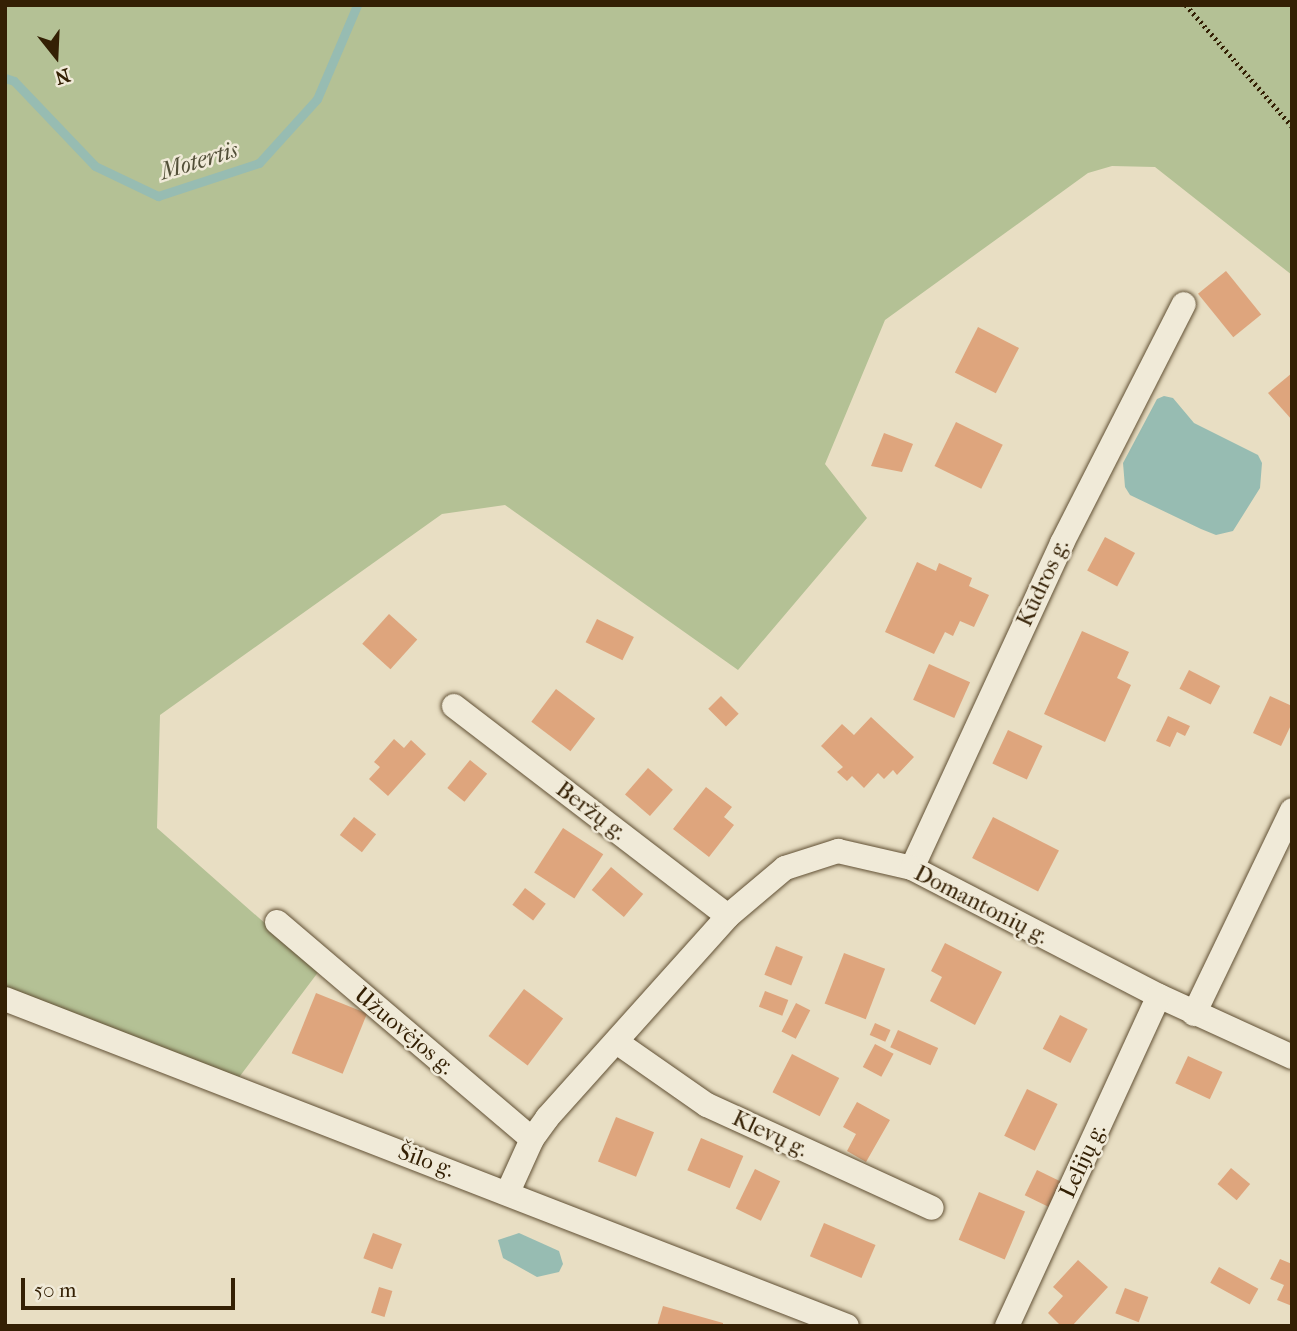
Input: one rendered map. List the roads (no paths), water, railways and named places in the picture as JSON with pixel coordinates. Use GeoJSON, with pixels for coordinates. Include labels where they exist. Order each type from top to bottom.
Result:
{"type":"FeatureCollection","features":[{"type":"Feature","properties":{"kind":"street","name":"Kūdros g."},"geometry":{"type":"LineString","coordinates":[[912,868],[1062,543],[1184,304]]}},
{"type":"Feature","properties":{"kind":"street","name":"Beržų g."},"geometry":{"type":"LineString","coordinates":[[454,706],[728,916]]}},
{"type":"Feature","properties":{"kind":"street"},"geometry":{"type":"LineString","coordinates":[[1194,1014],[1292,810]]}},
{"type":"Feature","properties":{"kind":"street","name":"Domantonių g."},"geometry":{"type":"LineString","coordinates":[[508,1192],[532,1139],[728,916],[776,874],[813,856],[838,851],[912,868],[1194,1014],[1292,1057]]}},
{"type":"Feature","properties":{"kind":"street","name":"Užuovėjos g."},"geometry":{"type":"LineString","coordinates":[[277,922],[532,1139]]}},
{"type":"Feature","properties":{"kind":"street","name":"Lelijų g."},"geometry":{"type":"LineString","coordinates":[[1007,1326],[1158,996]]}},
{"type":"Feature","properties":{"kind":"street","name":"Šilo g."},"geometry":{"type":"LineString","coordinates":[[5,999],[121,1047],[508,1192],[847,1326]]}},
{"type":"Feature","properties":{"kind":"street","name":"Klevų g."},"geometry":{"type":"LineString","coordinates":[[618,1043],[707,1105],[932,1208]]}},
{"type":"Feature","properties":{"kind":"water"},"geometry":{"type":"Polygon","coordinates":[[[1164,396],[1173,398],[1194,423],[1258,455],[1262,463],[1260,488],[1233,531],[1216,535],[1201,529],[1130,495],[1125,487],[1123,463],[1157,399],[1164,396]]]}},
{"type":"Feature","properties":{"kind":"water"},"geometry":{"type":"Polygon","coordinates":[[[519,1233],[559,1251],[563,1264],[559,1272],[537,1277],[503,1258],[498,1240],[519,1233]]]}},
{"type":"Feature","properties":{"kind":"waterway","name":"Motertis"},"geometry":{"type":"LineString","coordinates":[[5,78],[14,81],[95,166],[158,196],[259,163],[317,99],[357,5]]}}]}
